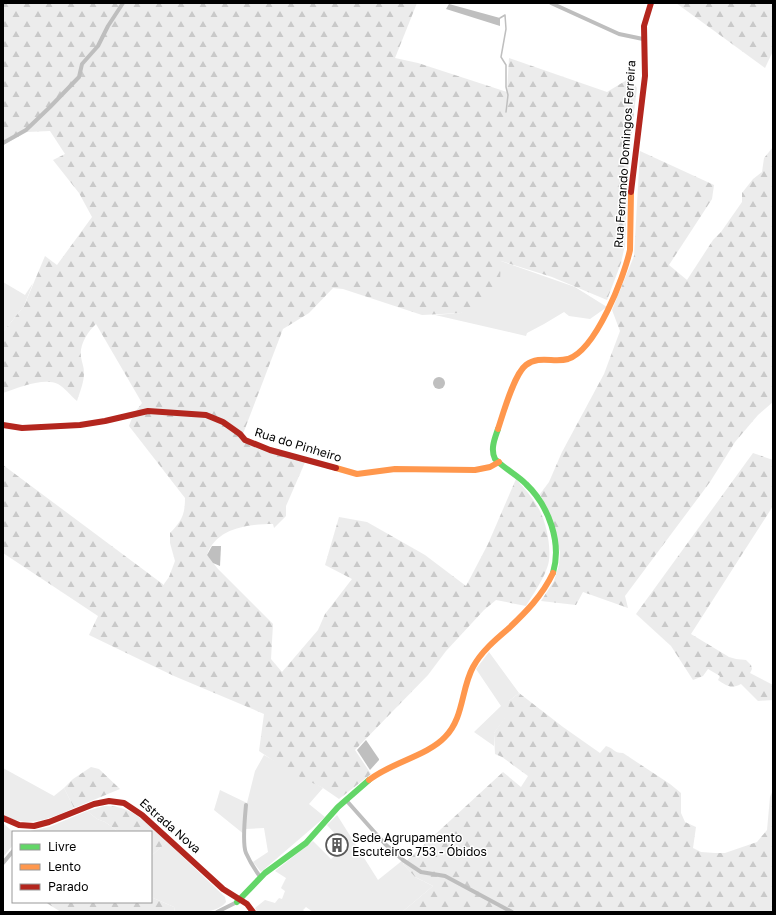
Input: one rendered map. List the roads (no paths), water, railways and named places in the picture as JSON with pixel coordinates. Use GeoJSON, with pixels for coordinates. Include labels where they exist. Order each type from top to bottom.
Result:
{"type":"FeatureCollection","features":[{"type":"Feature","properties":{"kind":"street"},"geometry":{"type":"LineString","coordinates":[[3,143],[26,130],[79,77],[82,64],[98,46],[108,26],[123,3]]}},
{"type":"Feature","properties":{"kind":"street"},"geometry":{"type":"LineString","coordinates":[[551,3],[619,34],[643,39]]}},
{"type":"Feature","properties":{"kind":"street","name":"Rua Fernando Domingos Ferreira"},"geometry":{"type":"LineString","coordinates":[[498,462],[493,455],[493,442],[521,370],[527,364],[535,361],[560,361],[569,359],[577,354],[586,345],[603,321],[628,259],[630,250],[632,190],[643,96],[643,39],[645,20],[651,3]]}},
{"type":"Feature","properties":{"kind":"street","name":"Rua do Pinheiro"},"geometry":{"type":"LineString","coordinates":[[3,425],[22,428],[80,425],[148,411],[206,415],[223,422],[240,434],[245,440],[270,450],[357,474],[395,469],[475,470],[490,467],[498,462]]}},
{"type":"Feature","properties":{"kind":"street"},"geometry":{"type":"LineString","coordinates":[[217,912],[238,901],[261,878],[305,844],[334,810],[382,770],[433,746],[446,736],[456,719],[468,678],[476,662],[541,594],[555,563],[552,532],[546,515],[530,488],[498,462]]}},
{"type":"Feature","properties":{"kind":"street"},"geometry":{"type":"LineString","coordinates":[[346,800],[385,844],[403,860],[421,872],[445,876],[512,912]]}},
{"type":"Feature","properties":{"kind":"street","name":"Estrada Nova"},"geometry":{"type":"LineString","coordinates":[[3,818],[22,827],[50,822],[98,803],[115,802],[125,804],[134,808],[145,817],[238,901]]}},
{"type":"Feature","properties":{"kind":"street"},"geometry":{"type":"LineString","coordinates":[[246,805],[245,852],[254,869],[261,878]]}},
{"type":"Feature","properties":{"kind":"street"},"geometry":{"type":"LineString","coordinates":[[3,863],[12,852]]}},
{"type":"Feature","properties":{"kind":"street"},"geometry":{"type":"LineString","coordinates":[[238,901],[248,904],[252,912]]}},
{"type":"Feature","properties":{"kind":"waterway"},"geometry":{"type":"LineString","coordinates":[[500,18],[505,15],[506,29],[501,57],[506,65],[506,87],[508,95],[506,112]]}},
{"type":"Feature","properties":{"kind":"place","name":"Sede Agrupamento Escuteiros 753 - Óbidos"},"geometry":{"type":"Point","coordinates":[337,845]}}]}
